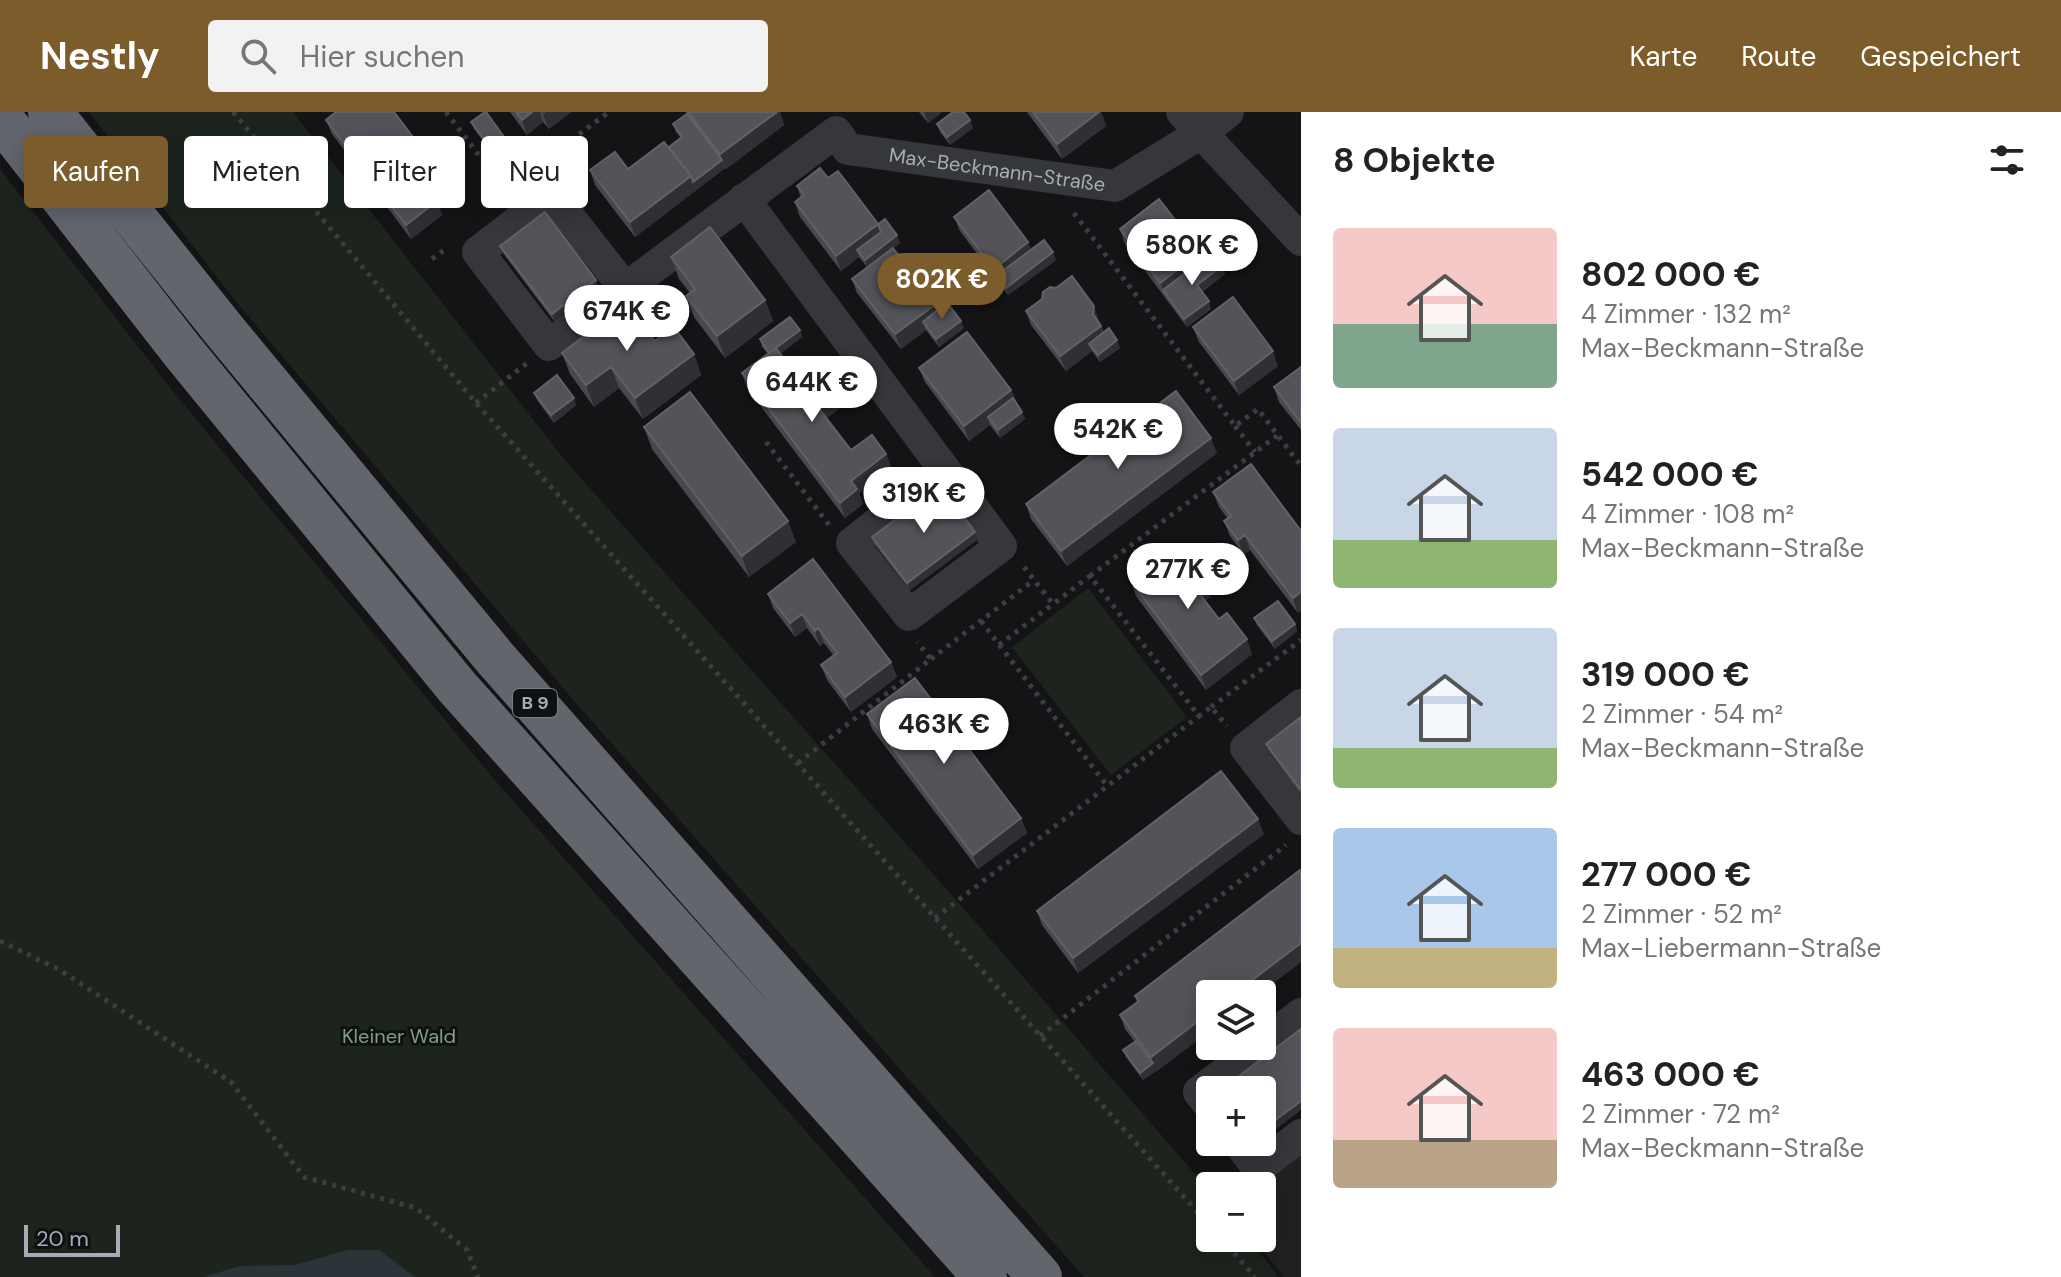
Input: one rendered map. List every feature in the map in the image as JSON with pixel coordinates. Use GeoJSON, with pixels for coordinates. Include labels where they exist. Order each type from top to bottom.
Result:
{"type":"FeatureCollection","features":[{"type":"Feature","properties":{"kind":"highway","name":"B 9"},"geometry":{"type":"LineString","coordinates":[[50,112],[214,318],[495,658],[1040,1277]]}},
{"type":"Feature","properties":{"kind":"highway","name":"B 9"},"geometry":{"type":"LineString","coordinates":[[0,117],[183,352],[457,687],[985,1277]]}},
{"type":"Feature","properties":{"kind":"street","name":"Max-Beckmann-Straße"},"geometry":{"type":"LineString","coordinates":[[549,345],[744,199],[828,122],[848,149],[1115,186],[1192,122],[1228,112]]}},
{"type":"Feature","properties":{"kind":"street"},"geometry":{"type":"LineString","coordinates":[[1192,122],[1301,240]]}},
{"type":"Feature","properties":{"kind":"street"},"geometry":{"type":"LineString","coordinates":[[549,345],[478,252],[490,242],[552,195],[624,287]]}},
{"type":"Feature","properties":{"kind":"street"},"geometry":{"type":"LineString","coordinates":[[744,199],[1001,546],[909,615],[852,543],[944,471]]}},
{"type":"Feature","properties":{"kind":"street"},"geometry":{"type":"LineString","coordinates":[[1295,831],[1246,748],[1301,705]]}},
{"type":"Feature","properties":{"kind":"street"},"geometry":{"type":"LineString","coordinates":[[1276,1033],[1301,1014]]}},
{"type":"Feature","properties":{"kind":"street"},"geometry":{"type":"LineString","coordinates":[[1220,1076],[1241,1060]]}},
{"type":"Feature","properties":{"kind":"street"},"geometry":{"type":"LineString","coordinates":[[1276,1154],[1301,1135]]}},
{"type":"Feature","properties":{"kind":"street"},"geometry":{"type":"LineString","coordinates":[[1249,1156],[1258,1168],[1274,1156]]}},
{"type":"Feature","properties":{"kind":"path"},"geometry":{"type":"LineString","coordinates":[[233,112],[476,403],[1196,1208]]}},
{"type":"Feature","properties":{"kind":"path"},"geometry":{"type":"LineString","coordinates":[[446,112],[481,158]]}},
{"type":"Feature","properties":{"kind":"path"},"geometry":{"type":"LineString","coordinates":[[578,136],[609,112]]}},
{"type":"Feature","properties":{"kind":"path"},"geometry":{"type":"LineString","coordinates":[[1070,180],[1070,207],[1255,452]]}},
{"type":"Feature","properties":{"kind":"path"},"geometry":{"type":"LineString","coordinates":[[476,403],[549,345]]}},
{"type":"Feature","properties":{"kind":"path"},"geometry":{"type":"LineString","coordinates":[[1235,426],[1258,409],[1301,466]]}},
{"type":"Feature","properties":{"kind":"path"},"geometry":{"type":"LineString","coordinates":[[999,645],[1278,435]]}},
{"type":"Feature","properties":{"kind":"path"},"geometry":{"type":"LineString","coordinates":[[766,442],[834,531],[852,543]]}},
{"type":"Feature","properties":{"kind":"path"},"geometry":{"type":"LineString","coordinates":[[1001,546],[1016,556],[1053,604]]}},
{"type":"Feature","properties":{"kind":"path"},"geometry":{"type":"LineString","coordinates":[[1090,576],[1199,716]]}},
{"type":"Feature","properties":{"kind":"path"},"geometry":{"type":"LineString","coordinates":[[798,763],[1034,580]]}},
{"type":"Feature","properties":{"kind":"path"},"geometry":{"type":"LineString","coordinates":[[909,615],[911,634],[931,659]]}},
{"type":"Feature","properties":{"kind":"path"},"geometry":{"type":"LineString","coordinates":[[981,621],[1108,787]]}},
{"type":"Feature","properties":{"kind":"path"},"geometry":{"type":"LineString","coordinates":[[935,918],[1301,640]]}},
{"type":"Feature","properties":{"kind":"path"},"geometry":{"type":"LineString","coordinates":[[1211,707],[1246,748]]}},
{"type":"Feature","properties":{"kind":"path"},"geometry":{"type":"LineString","coordinates":[[1040,1036],[1295,831]]}},
{"type":"Feature","properties":{"kind":"path"},"geometry":{"type":"LineString","coordinates":[[0,941],[58,969],[231,1082],[304,1177],[416,1208],[467,1250],[478,1277]]}},
{"type":"Feature","properties":{"kind":"path"},"geometry":{"type":"LineString","coordinates":[[1233,1252],[1255,1277]]}},
{"type":"Feature","properties":{"kind":"shaded area"},"geometry":{"type":"Polygon","coordinates":[[[1301,1149],[1301,1277],[1284,1277],[1264,1252],[1276,1252],[1276,1172],[1271,1172],[1301,1149]]]}},
{"type":"Feature","properties":{"kind":"shaded area"},"geometry":{"type":"Polygon","coordinates":[[[348,1250],[379,1250],[415,1277],[204,1277],[240,1266],[295,1265],[348,1250]]]}},
{"type":"Feature","properties":{"kind":"green space"},"geometry":{"type":"Polygon","coordinates":[[[89,112],[293,112],[312,136],[184,136],[184,208],[328,208],[328,157],[344,177],[344,208],[368,208],[564,459],[1196,1175],[1196,1252],[1259,1252],[1279,1277],[1084,1277],[575,702],[234,299],[163,208],[168,208],[168,136],[108,136],[89,112]]]}},
{"type":"Feature","properties":{"kind":"green space","name":"Kleiner Wald"},"geometry":{"type":"Polygon","coordinates":[[[0,169],[24,200],[24,208],[30,208],[171,389],[493,778],[935,1277],[0,1277],[0,169]]]}},
{"type":"Feature","properties":{"kind":"green space"},"geometry":{"type":"Polygon","coordinates":[[[1088,588],[1187,717],[1111,775],[1012,647],[1088,588]]]}},
{"type":"Feature","properties":{"kind":"building"},"geometry":{"type":"Polygon","coordinates":[[[336,112],[394,112],[412,136],[344,136],[344,144],[326,120],[336,112]]]}},
{"type":"Feature","properties":{"kind":"building"},"geometry":{"type":"Polygon","coordinates":[[[486,112],[503,136],[482,136],[471,122],[486,112]]]}},
{"type":"Feature","properties":{"kind":"building"},"geometry":{"type":"Polygon","coordinates":[[[516,112],[532,112],[522,120],[516,112]]]}},
{"type":"Feature","properties":{"kind":"building"},"geometry":{"type":"Polygon","coordinates":[[[688,112],[777,112],[720,154],[688,112]]]}},
{"type":"Feature","properties":{"kind":"building"},"geometry":{"type":"Polygon","coordinates":[[[953,112],[964,112],[970,120],[947,137],[937,124],[953,112]]]}},
{"type":"Feature","properties":{"kind":"building"},"geometry":{"type":"Polygon","coordinates":[[[1033,112],[1099,112],[1057,144],[1033,112]]]}},
{"type":"Feature","properties":{"kind":"building"},"geometry":{"type":"Polygon","coordinates":[[[687,114],[722,160],[693,182],[669,147],[682,137],[673,124],[687,114]]]}},
{"type":"Feature","properties":{"kind":"building"},"geometry":{"type":"Polygon","coordinates":[[[664,142],[691,176],[630,222],[590,170],[615,152],[628,169],[664,142]]]}},
{"type":"Feature","properties":{"kind":"building"},"geometry":{"type":"Polygon","coordinates":[[[820,168],[828,178],[838,171],[878,224],[836,256],[795,202],[804,195],[797,186],[820,168]]]}},
{"type":"Feature","properties":{"kind":"building"},"geometry":{"type":"Polygon","coordinates":[[[989,190],[1028,242],[994,269],[954,217],[989,190]]]}},
{"type":"Feature","properties":{"kind":"building"},"geometry":{"type":"Polygon","coordinates":[[[1159,199],[1200,252],[1160,283],[1120,229],[1159,199]]]}},
{"type":"Feature","properties":{"kind":"building"},"geometry":{"type":"Polygon","coordinates":[[[393,208],[428,208],[406,225],[393,208]]]}},
{"type":"Feature","properties":{"kind":"building"},"geometry":{"type":"Polygon","coordinates":[[[545,212],[596,280],[552,314],[500,246],[545,212]]]}},
{"type":"Feature","properties":{"kind":"building"},"geometry":{"type":"Polygon","coordinates":[[[885,219],[897,235],[865,260],[857,250],[881,232],[878,224],[885,219]]]}},
{"type":"Feature","properties":{"kind":"building"},"geometry":{"type":"Polygon","coordinates":[[[710,227],[765,300],[717,336],[686,296],[695,289],[671,257],[710,227]]]}},
{"type":"Feature","properties":{"kind":"building"},"geometry":{"type":"Polygon","coordinates":[[[1044,240],[1053,252],[1006,288],[996,276],[1044,240]]]}},
{"type":"Feature","properties":{"kind":"building"},"geometry":{"type":"Polygon","coordinates":[[[893,248],[936,304],[895,334],[852,279],[893,248]]]}},
{"type":"Feature","properties":{"kind":"building"},"geometry":{"type":"Polygon","coordinates":[[[1212,253],[1222,266],[1197,285],[1209,301],[1184,319],[1163,290],[1212,253]]]}},
{"type":"Feature","properties":{"kind":"building"},"geometry":{"type":"Polygon","coordinates":[[[1072,276],[1094,306],[1093,314],[1101,326],[1060,356],[1026,311],[1042,299],[1043,292],[1050,287],[1056,288],[1072,276]]]}},
{"type":"Feature","properties":{"kind":"building"},"geometry":{"type":"Polygon","coordinates":[[[1233,297],[1273,351],[1234,381],[1193,327],[1233,297]]]}},
{"type":"Feature","properties":{"kind":"building"},"geometry":{"type":"Polygon","coordinates":[[[947,302],[961,321],[936,339],[923,322],[947,302]]]}},
{"type":"Feature","properties":{"kind":"building"},"geometry":{"type":"Polygon","coordinates":[[[625,305],[655,341],[673,326],[694,354],[635,398],[611,367],[586,385],[562,353],[625,305]]]}},
{"type":"Feature","properties":{"kind":"building"},"geometry":{"type":"Polygon","coordinates":[[[790,317],[800,330],[769,353],[760,339],[790,317]]]}},
{"type":"Feature","properties":{"kind":"building"},"geometry":{"type":"Polygon","coordinates":[[[1109,328],[1117,340],[1098,355],[1089,344],[1109,328]]]}},
{"type":"Feature","properties":{"kind":"building"},"geometry":{"type":"Polygon","coordinates":[[[967,332],[1011,390],[964,426],[919,368],[967,332]]]}},
{"type":"Feature","properties":{"kind":"building"},"geometry":{"type":"Polygon","coordinates":[[[776,348],[791,368],[785,372],[796,387],[816,372],[833,394],[817,406],[851,450],[872,435],[886,454],[851,481],[857,489],[840,503],[742,373],[776,348]]]}},
{"type":"Feature","properties":{"kind":"building"},"geometry":{"type":"Polygon","coordinates":[[[1301,367],[1301,423],[1274,387],[1301,367]]]}},
{"type":"Feature","properties":{"kind":"building"},"geometry":{"type":"Polygon","coordinates":[[[557,375],[574,398],[551,415],[534,393],[557,375]]]}},
{"type":"Feature","properties":{"kind":"building"},"geometry":{"type":"Polygon","coordinates":[[[1176,391],[1211,438],[1061,551],[1026,504],[1176,391]]]}},
{"type":"Feature","properties":{"kind":"building"},"geometry":{"type":"Polygon","coordinates":[[[690,392],[788,521],[742,556],[644,427],[690,392]]]}},
{"type":"Feature","properties":{"kind":"building"},"geometry":{"type":"Polygon","coordinates":[[[1013,398],[1022,412],[998,430],[988,417],[1013,398]]]}},
{"type":"Feature","properties":{"kind":"building"},"geometry":{"type":"Polygon","coordinates":[[[1251,464],[1301,531],[1301,592],[1293,598],[1245,535],[1238,540],[1224,521],[1231,516],[1213,492],[1251,464]]]}},
{"type":"Feature","properties":{"kind":"building"},"geometry":{"type":"Polygon","coordinates":[[[941,486],[975,532],[907,583],[872,537],[941,486]]]}},
{"type":"Feature","properties":{"kind":"building"},"geometry":{"type":"Polygon","coordinates":[[[1177,547],[1204,583],[1196,589],[1219,619],[1227,613],[1247,639],[1201,675],[1131,581],[1177,547]]]}},
{"type":"Feature","properties":{"kind":"building"},"geometry":{"type":"Polygon","coordinates":[[[813,559],[891,662],[845,697],[821,665],[837,653],[818,628],[815,631],[802,614],[790,623],[768,594],[813,559]]]}},
{"type":"Feature","properties":{"kind":"building"},"geometry":{"type":"Polygon","coordinates":[[[1278,601],[1295,624],[1272,641],[1254,618],[1278,601]]]}},
{"type":"Feature","properties":{"kind":"building"},"geometry":{"type":"Polygon","coordinates":[[[915,678],[1021,818],[973,855],[867,714],[915,678]]]}},
{"type":"Feature","properties":{"kind":"building"},"geometry":{"type":"Polygon","coordinates":[[[1301,717],[1301,788],[1300,789],[1266,744],[1301,717]]]}},
{"type":"Feature","properties":{"kind":"building"},"geometry":{"type":"Polygon","coordinates":[[[1221,771],[1258,819],[1073,958],[1037,911],[1221,771]]]}},
{"type":"Feature","properties":{"kind":"building"},"geometry":{"type":"Polygon","coordinates":[[[1300,870],[1301,943],[1252,980],[1196,980],[1196,1023],[1151,1057],[1120,1015],[1139,1001],[1135,996],[1300,870]]]}},
{"type":"Feature","properties":{"kind":"building"},"geometry":{"type":"Polygon","coordinates":[[[1301,1029],[1301,1101],[1276,1120],[1276,1076],[1239,1076],[1260,1060],[1276,1060],[1276,1048],[1301,1029]]]}},
{"type":"Feature","properties":{"kind":"building"},"geometry":{"type":"Polygon","coordinates":[[[1136,1041],[1153,1063],[1140,1073],[1123,1050],[1136,1041]]]}}]}
